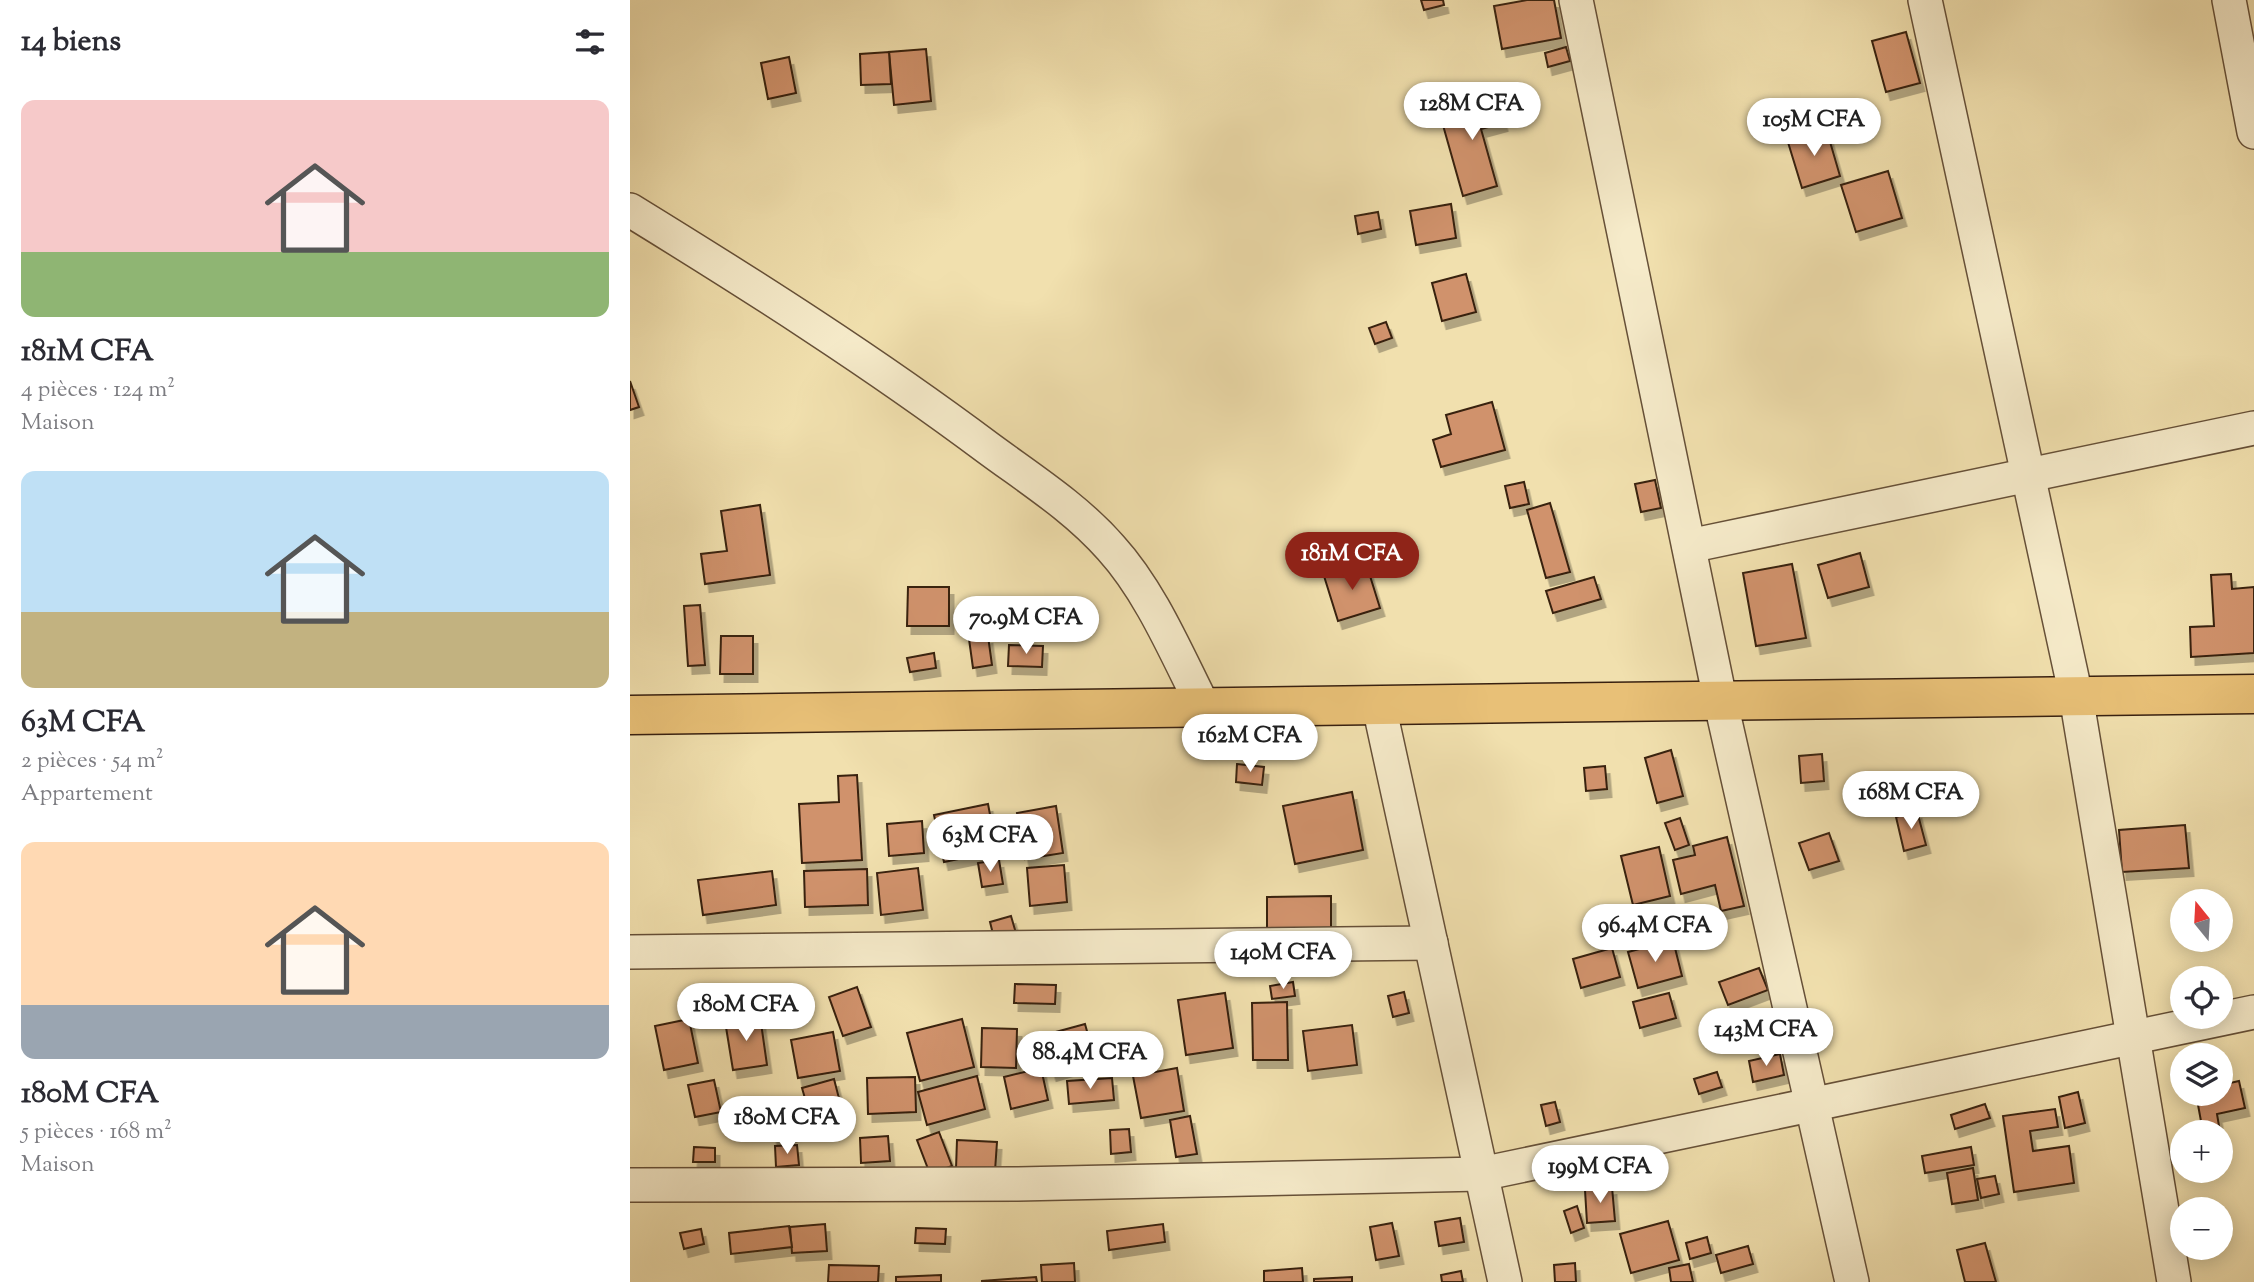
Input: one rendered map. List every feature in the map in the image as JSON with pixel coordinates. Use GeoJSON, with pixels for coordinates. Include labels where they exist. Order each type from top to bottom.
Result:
{"type":"FeatureCollection","features":[{"type":"Feature","properties":{"kind":"highway"},"geometry":{"type":"LineString","coordinates":[[630,715],[2254,694]]}},
{"type":"Feature","properties":{"kind":"street"},"geometry":{"type":"LineString","coordinates":[[1576,0],[1720,699],[1852,1282]]}},
{"type":"Feature","properties":{"kind":"street"},"geometry":{"type":"LineString","coordinates":[[1925,0],[2076,696],[2174,1282]]}},
{"type":"Feature","properties":{"kind":"street"},"geometry":{"type":"LineString","coordinates":[[2229,0],[2254,132]]}},
{"type":"Feature","properties":{"kind":"street"},"geometry":{"type":"LineString","coordinates":[[630,210],[741,279],[918,396],[1077,514],[1112,548],[1151,604],[1203,708]]}},
{"type":"Feature","properties":{"kind":"street"},"geometry":{"type":"LineString","coordinates":[[1689,547],[2254,429]]}},
{"type":"Feature","properties":{"kind":"street"},"geometry":{"type":"LineString","coordinates":[[1379,706],[1505,1282]]}},
{"type":"Feature","properties":{"kind":"street"},"geometry":{"type":"LineString","coordinates":[[630,952],[1431,943]]}},
{"type":"Feature","properties":{"kind":"street"},"geometry":{"type":"LineString","coordinates":[[630,1185],[1004,1184],[1481,1174],[2254,1012]]}},
{"type":"Feature","properties":{"kind":"building"},"geometry":{"type":"Polygon","coordinates":[[[1421,0],[1443,0],[1444,5],[1424,10],[1421,0]]]}},
{"type":"Feature","properties":{"kind":"building"},"geometry":{"type":"Polygon","coordinates":[[[1527,0],[1554,0],[1561,38],[1502,49],[1494,6],[1527,0]]]}},
{"type":"Feature","properties":{"kind":"building"},"geometry":{"type":"Polygon","coordinates":[[[1906,32],[1920,83],[1886,92],[1872,41],[1906,32]]]}},
{"type":"Feature","properties":{"kind":"building"},"geometry":{"type":"Polygon","coordinates":[[[1566,47],[1570,61],[1548,67],[1545,53],[1566,47]]]}},
{"type":"Feature","properties":{"kind":"building"},"geometry":{"type":"Polygon","coordinates":[[[926,49],[931,101],[894,105],[889,52],[926,49]]]}},
{"type":"Feature","properties":{"kind":"building"},"geometry":{"type":"Polygon","coordinates":[[[889,52],[891,84],[861,85],[860,54],[889,52]]]}},
{"type":"Feature","properties":{"kind":"building"},"geometry":{"type":"Polygon","coordinates":[[[789,57],[796,93],[768,99],[761,63],[789,57]]]}},
{"type":"Feature","properties":{"kind":"building"},"geometry":{"type":"Polygon","coordinates":[[[1495,95],[1503,123],[1481,129],[1497,186],[1463,196],[1439,111],[1495,95]]]}},
{"type":"Feature","properties":{"kind":"building"},"geometry":{"type":"Polygon","coordinates":[[[1794,103],[1801,127],[1783,133],[1775,108],[1794,103]]]}},
{"type":"Feature","properties":{"kind":"building"},"geometry":{"type":"Polygon","coordinates":[[[1826,128],[1840,176],[1802,188],[1787,139],[1826,128]]]}},
{"type":"Feature","properties":{"kind":"building"},"geometry":{"type":"Polygon","coordinates":[[[1888,171],[1902,218],[1856,232],[1841,185],[1888,171]]]}},
{"type":"Feature","properties":{"kind":"building"},"geometry":{"type":"Polygon","coordinates":[[[1451,204],[1456,238],[1416,245],[1410,211],[1451,204]]]}},
{"type":"Feature","properties":{"kind":"building"},"geometry":{"type":"Polygon","coordinates":[[[1378,212],[1381,229],[1358,234],[1355,216],[1378,212]]]}},
{"type":"Feature","properties":{"kind":"building"},"geometry":{"type":"Polygon","coordinates":[[[1466,274],[1476,312],[1442,321],[1432,283],[1466,274]]]}},
{"type":"Feature","properties":{"kind":"building"},"geometry":{"type":"Polygon","coordinates":[[[1386,322],[1392,338],[1375,344],[1369,328],[1386,322]]]}},
{"type":"Feature","properties":{"kind":"building"},"geometry":{"type":"Polygon","coordinates":[[[630,381],[639,407],[630,410],[630,381]]]}},
{"type":"Feature","properties":{"kind":"building"},"geometry":{"type":"Polygon","coordinates":[[[1492,402],[1505,450],[1441,467],[1433,440],[1451,434],[1446,415],[1492,402]]]}},
{"type":"Feature","properties":{"kind":"building"},"geometry":{"type":"Polygon","coordinates":[[[1655,480],[1661,508],[1641,512],[1635,484],[1655,480]]]}},
{"type":"Feature","properties":{"kind":"building"},"geometry":{"type":"Polygon","coordinates":[[[1524,482],[1529,504],[1510,508],[1505,486],[1524,482]]]}},
{"type":"Feature","properties":{"kind":"building"},"geometry":{"type":"Polygon","coordinates":[[[1550,503],[1570,572],[1546,578],[1527,510],[1550,503]]]}},
{"type":"Feature","properties":{"kind":"building"},"geometry":{"type":"Polygon","coordinates":[[[760,505],[770,575],[705,584],[701,554],[727,551],[721,511],[760,505]]]}},
{"type":"Feature","properties":{"kind":"building"},"geometry":{"type":"Polygon","coordinates":[[[1860,553],[1869,587],[1828,598],[1818,565],[1860,553]]]}},
{"type":"Feature","properties":{"kind":"building"},"geometry":{"type":"Polygon","coordinates":[[[1366,563],[1380,608],[1338,621],[1324,576],[1366,563]]]}},
{"type":"Feature","properties":{"kind":"building"},"geometry":{"type":"Polygon","coordinates":[[[1792,564],[1806,638],[1756,646],[1743,573],[1792,564]]]}},
{"type":"Feature","properties":{"kind":"building"},"geometry":{"type":"Polygon","coordinates":[[[2231,574],[2232,589],[2254,587],[2254,653],[2191,657],[2190,627],[2214,626],[2211,575],[2231,574]]]}},
{"type":"Feature","properties":{"kind":"building"},"geometry":{"type":"Polygon","coordinates":[[[1594,577],[1601,599],[1553,613],[1546,591],[1594,577]]]}},
{"type":"Feature","properties":{"kind":"building"},"geometry":{"type":"Polygon","coordinates":[[[908,587],[949,587],[949,626],[907,626],[908,587]]]}},
{"type":"Feature","properties":{"kind":"building"},"geometry":{"type":"Polygon","coordinates":[[[700,605],[705,665],[688,666],[684,606],[700,605]]]}},
{"type":"Feature","properties":{"kind":"building"},"geometry":{"type":"Polygon","coordinates":[[[721,636],[753,636],[753,674],[720,674],[721,636]]]}},
{"type":"Feature","properties":{"kind":"building"},"geometry":{"type":"Polygon","coordinates":[[[988,636],[992,665],[973,668],[969,639],[988,636]]]}},
{"type":"Feature","properties":{"kind":"building"},"geometry":{"type":"Polygon","coordinates":[[[1009,645],[1043,646],[1042,667],[1008,666],[1009,645]]]}},
{"type":"Feature","properties":{"kind":"building"},"geometry":{"type":"Polygon","coordinates":[[[934,653],[936,668],[910,672],[907,658],[934,653]]]}},
{"type":"Feature","properties":{"kind":"building"},"geometry":{"type":"Polygon","coordinates":[[[1671,750],[1683,796],[1657,803],[1645,758],[1671,750]]]}},
{"type":"Feature","properties":{"kind":"building"},"geometry":{"type":"Polygon","coordinates":[[[1822,754],[1824,781],[1801,783],[1799,756],[1822,754]]]}},
{"type":"Feature","properties":{"kind":"building"},"geometry":{"type":"Polygon","coordinates":[[[1237,764],[1264,767],[1262,785],[1236,782],[1237,764]]]}},
{"type":"Feature","properties":{"kind":"building"},"geometry":{"type":"Polygon","coordinates":[[[1605,766],[1607,789],[1586,791],[1584,768],[1605,766]]]}},
{"type":"Feature","properties":{"kind":"building"},"geometry":{"type":"Polygon","coordinates":[[[857,775],[862,860],[802,863],[799,804],[839,802],[838,776],[857,775]]]}},
{"type":"Feature","properties":{"kind":"building"},"geometry":{"type":"Polygon","coordinates":[[[1352,792],[1363,850],[1295,864],[1283,806],[1352,792]]]}},
{"type":"Feature","properties":{"kind":"building"},"geometry":{"type":"Polygon","coordinates":[[[988,804],[997,851],[944,862],[934,815],[988,804]]]}},
{"type":"Feature","properties":{"kind":"building"},"geometry":{"type":"Polygon","coordinates":[[[1056,806],[1063,853],[1025,859],[1017,813],[1056,806]]]}},
{"type":"Feature","properties":{"kind":"building"},"geometry":{"type":"Polygon","coordinates":[[[1917,811],[1926,845],[1904,851],[1896,817],[1917,811]]]}},
{"type":"Feature","properties":{"kind":"building"},"geometry":{"type":"Polygon","coordinates":[[[1680,818],[1689,845],[1675,850],[1665,823],[1680,818]]]}},
{"type":"Feature","properties":{"kind":"building"},"geometry":{"type":"Polygon","coordinates":[[[922,821],[924,853],[889,856],[887,824],[922,821]]]}},
{"type":"Feature","properties":{"kind":"building"},"geometry":{"type":"Polygon","coordinates":[[[2185,825],[2189,868],[2122,872],[2119,830],[2185,825]]]}},
{"type":"Feature","properties":{"kind":"building"},"geometry":{"type":"Polygon","coordinates":[[[1829,833],[1839,861],[1809,870],[1799,843],[1829,833]]]}},
{"type":"Feature","properties":{"kind":"building"},"geometry":{"type":"Polygon","coordinates":[[[1727,837],[1744,906],[1721,911],[1715,885],[1681,894],[1673,860],[1695,855],[1693,846],[1727,837]]]}},
{"type":"Feature","properties":{"kind":"building"},"geometry":{"type":"Polygon","coordinates":[[[1659,847],[1670,896],[1633,905],[1621,856],[1659,847]]]}},
{"type":"Feature","properties":{"kind":"building"},"geometry":{"type":"Polygon","coordinates":[[[999,860],[1003,884],[982,887],[978,863],[999,860]]]}},
{"type":"Feature","properties":{"kind":"building"},"geometry":{"type":"Polygon","coordinates":[[[1064,865],[1067,902],[1030,906],[1027,868],[1064,865]]]}},
{"type":"Feature","properties":{"kind":"building"},"geometry":{"type":"Polygon","coordinates":[[[918,868],[923,910],[881,915],[877,873],[918,868]]]}},
{"type":"Feature","properties":{"kind":"building"},"geometry":{"type":"Polygon","coordinates":[[[867,869],[868,905],[805,907],[804,871],[867,869]]]}},
{"type":"Feature","properties":{"kind":"building"},"geometry":{"type":"Polygon","coordinates":[[[772,871],[776,905],[703,915],[698,880],[772,871]]]}},
{"type":"Feature","properties":{"kind":"building"},"geometry":{"type":"Polygon","coordinates":[[[1331,896],[1331,933],[1267,933],[1267,897],[1331,896]]]}},
{"type":"Feature","properties":{"kind":"building"},"geometry":{"type":"Polygon","coordinates":[[[1612,912],[1616,932],[1593,936],[1590,916],[1612,912]]]}},
{"type":"Feature","properties":{"kind":"building"},"geometry":{"type":"Polygon","coordinates":[[[1011,916],[1018,940],[996,946],[990,922],[1011,916]]]}},
{"type":"Feature","properties":{"kind":"building"},"geometry":{"type":"Polygon","coordinates":[[[1673,940],[1682,976],[1638,988],[1628,952],[1673,940]]]}},
{"type":"Feature","properties":{"kind":"building"},"geometry":{"type":"Polygon","coordinates":[[[1612,948],[1620,977],[1581,988],[1573,959],[1612,948]]]}},
{"type":"Feature","properties":{"kind":"building"},"geometry":{"type":"Polygon","coordinates":[[[1759,968],[1768,990],[1728,1005],[1719,982],[1759,968]]]}},
{"type":"Feature","properties":{"kind":"building"},"geometry":{"type":"Polygon","coordinates":[[[1293,982],[1295,996],[1272,999],[1270,986],[1293,982]]]}},
{"type":"Feature","properties":{"kind":"building"},"geometry":{"type":"Polygon","coordinates":[[[1015,984],[1056,985],[1055,1004],[1014,1003],[1015,984]]]}},
{"type":"Feature","properties":{"kind":"building"},"geometry":{"type":"Polygon","coordinates":[[[857,987],[871,1027],[843,1036],[829,997],[857,987]]]}},
{"type":"Feature","properties":{"kind":"building"},"geometry":{"type":"Polygon","coordinates":[[[1404,992],[1409,1013],[1393,1017],[1388,996],[1404,992]]]}},
{"type":"Feature","properties":{"kind":"building"},"geometry":{"type":"Polygon","coordinates":[[[1225,993],[1233,1048],[1186,1055],[1178,1000],[1225,993]]]}},
{"type":"Feature","properties":{"kind":"building"},"geometry":{"type":"Polygon","coordinates":[[[1669,993],[1676,1018],[1640,1028],[1633,1002],[1669,993]]]}},
{"type":"Feature","properties":{"kind":"building"},"geometry":{"type":"Polygon","coordinates":[[[1287,1002],[1288,1060],[1253,1060],[1252,1003],[1287,1002]]]}},
{"type":"Feature","properties":{"kind":"building"},"geometry":{"type":"Polygon","coordinates":[[[760,1016],[767,1065],[733,1070],[725,1021],[760,1016]]]}},
{"type":"Feature","properties":{"kind":"building"},"geometry":{"type":"Polygon","coordinates":[[[689,1019],[698,1063],[664,1070],[655,1026],[689,1019]]]}},
{"type":"Feature","properties":{"kind":"building"},"geometry":{"type":"Polygon","coordinates":[[[962,1019],[974,1067],[920,1081],[907,1033],[962,1019]]]}},
{"type":"Feature","properties":{"kind":"building"},"geometry":{"type":"Polygon","coordinates":[[[1085,1024],[1095,1060],[1052,1073],[1041,1036],[1085,1024]]]}},
{"type":"Feature","properties":{"kind":"building"},"geometry":{"type":"Polygon","coordinates":[[[1352,1025],[1357,1065],[1308,1071],[1303,1031],[1352,1025]]]}},
{"type":"Feature","properties":{"kind":"building"},"geometry":{"type":"Polygon","coordinates":[[[982,1028],[1017,1029],[1016,1068],[981,1067],[982,1028]]]}},
{"type":"Feature","properties":{"kind":"building"},"geometry":{"type":"Polygon","coordinates":[[[833,1032],[840,1071],[798,1078],[791,1040],[833,1032]]]}},
{"type":"Feature","properties":{"kind":"building"},"geometry":{"type":"Polygon","coordinates":[[[1780,1054],[1784,1075],[1753,1082],[1749,1061],[1780,1054]]]}},
{"type":"Feature","properties":{"kind":"building"},"geometry":{"type":"Polygon","coordinates":[[[1041,1068],[1048,1100],[1011,1109],[1004,1077],[1041,1068]]]}},
{"type":"Feature","properties":{"kind":"building"},"geometry":{"type":"Polygon","coordinates":[[[1177,1068],[1184,1111],[1141,1118],[1133,1076],[1177,1068]]]}},
{"type":"Feature","properties":{"kind":"building"},"geometry":{"type":"Polygon","coordinates":[[[1717,1072],[1722,1087],[1699,1094],[1694,1079],[1717,1072]]]}},
{"type":"Feature","properties":{"kind":"building"},"geometry":{"type":"Polygon","coordinates":[[[977,1076],[985,1109],[927,1125],[918,1092],[977,1076]]]}},
{"type":"Feature","properties":{"kind":"building"},"geometry":{"type":"Polygon","coordinates":[[[915,1077],[916,1112],[868,1114],[867,1078],[915,1077]]]}},
{"type":"Feature","properties":{"kind":"building"},"geometry":{"type":"Polygon","coordinates":[[[1112,1078],[1114,1100],[1069,1104],[1067,1081],[1112,1078]]]}},
{"type":"Feature","properties":{"kind":"building"},"geometry":{"type":"Polygon","coordinates":[[[834,1079],[843,1114],[812,1123],[802,1088],[834,1079]]]}},
{"type":"Feature","properties":{"kind":"building"},"geometry":{"type":"Polygon","coordinates":[[[714,1080],[721,1112],[695,1117],[688,1085],[714,1080]]]}},
{"type":"Feature","properties":{"kind":"building"},"geometry":{"type":"Polygon","coordinates":[[[2239,1081],[2245,1108],[2217,1114],[2218,1120],[2201,1120],[2198,1106],[2233,1106],[2233,1082],[2239,1081]]]}},
{"type":"Feature","properties":{"kind":"building"},"geometry":{"type":"Polygon","coordinates":[[[2078,1092],[2085,1123],[2065,1128],[2059,1097],[2078,1092]]]}},
{"type":"Feature","properties":{"kind":"building"},"geometry":{"type":"Polygon","coordinates":[[[1555,1102],[1560,1122],[1546,1126],[1541,1105],[1555,1102]]]}},
{"type":"Feature","properties":{"kind":"building"},"geometry":{"type":"Polygon","coordinates":[[[786,1103],[792,1134],[773,1137],[767,1106],[786,1103]]]}},
{"type":"Feature","properties":{"kind":"building"},"geometry":{"type":"Polygon","coordinates":[[[1985,1104],[1990,1118],[1955,1129],[1951,1115],[1985,1104]]]}},
{"type":"Feature","properties":{"kind":"building"},"geometry":{"type":"Polygon","coordinates":[[[2055,1109],[2058,1127],[2030,1131],[2033,1151],[2069,1146],[2074,1183],[2014,1192],[2003,1116],[2055,1109]]]}},
{"type":"Feature","properties":{"kind":"building"},"geometry":{"type":"Polygon","coordinates":[[[1190,1116],[1197,1154],[1176,1157],[1170,1120],[1190,1116]]]}},
{"type":"Feature","properties":{"kind":"building"},"geometry":{"type":"Polygon","coordinates":[[[1129,1129],[1131,1152],[1111,1154],[1110,1130],[1129,1129]]]}},
{"type":"Feature","properties":{"kind":"building"},"geometry":{"type":"Polygon","coordinates":[[[939,1132],[952,1166],[930,1174],[917,1140],[939,1132]]]}},
{"type":"Feature","properties":{"kind":"building"},"geometry":{"type":"Polygon","coordinates":[[[888,1136],[890,1161],[861,1163],[860,1138],[888,1136]]]}},
{"type":"Feature","properties":{"kind":"building"},"geometry":{"type":"Polygon","coordinates":[[[957,1140],[997,1142],[995,1171],[956,1169],[957,1140]]]}},
{"type":"Feature","properties":{"kind":"building"},"geometry":{"type":"Polygon","coordinates":[[[797,1145],[799,1165],[776,1167],[775,1146],[797,1145]]]}},
{"type":"Feature","properties":{"kind":"building"},"geometry":{"type":"Polygon","coordinates":[[[694,1147],[715,1148],[715,1162],[693,1162],[694,1147]]]}},
{"type":"Feature","properties":{"kind":"building"},"geometry":{"type":"Polygon","coordinates":[[[1971,1147],[1974,1165],[1925,1173],[1922,1156],[1971,1147]]]}},
{"type":"Feature","properties":{"kind":"building"},"geometry":{"type":"Polygon","coordinates":[[[1973,1168],[1978,1200],[1952,1204],[1947,1173],[1973,1168]]]}},
{"type":"Feature","properties":{"kind":"building"},"geometry":{"type":"Polygon","coordinates":[[[1995,1176],[1999,1194],[1981,1198],[1977,1179],[1995,1176]]]}},
{"type":"Feature","properties":{"kind":"building"},"geometry":{"type":"Polygon","coordinates":[[[1612,1187],[1615,1221],[1587,1223],[1585,1190],[1612,1187]]]}},
{"type":"Feature","properties":{"kind":"building"},"geometry":{"type":"Polygon","coordinates":[[[1577,1206],[1584,1228],[1571,1233],[1564,1211],[1577,1206]]]}},
{"type":"Feature","properties":{"kind":"building"},"geometry":{"type":"Polygon","coordinates":[[[1460,1218],[1464,1242],[1439,1246],[1435,1222],[1460,1218]]]}},
{"type":"Feature","properties":{"kind":"building"},"geometry":{"type":"Polygon","coordinates":[[[1668,1221],[1679,1260],[1631,1273],[1620,1234],[1668,1221]]]}},
{"type":"Feature","properties":{"kind":"building"},"geometry":{"type":"Polygon","coordinates":[[[1392,1223],[1399,1256],[1376,1260],[1370,1227],[1392,1223]]]}},
{"type":"Feature","properties":{"kind":"building"},"geometry":{"type":"Polygon","coordinates":[[[825,1224],[827,1251],[792,1253],[790,1227],[825,1224]]]}},
{"type":"Feature","properties":{"kind":"building"},"geometry":{"type":"Polygon","coordinates":[[[1163,1224],[1165,1242],[1109,1250],[1107,1231],[1163,1224]]]}},
{"type":"Feature","properties":{"kind":"building"},"geometry":{"type":"Polygon","coordinates":[[[789,1226],[792,1247],[731,1254],[729,1233],[789,1226]]]}},
{"type":"Feature","properties":{"kind":"building"},"geometry":{"type":"Polygon","coordinates":[[[916,1228],[946,1229],[945,1244],[915,1243],[916,1228]]]}},
{"type":"Feature","properties":{"kind":"building"},"geometry":{"type":"Polygon","coordinates":[[[701,1229],[704,1244],[684,1249],[680,1233],[701,1229]]]}},
{"type":"Feature","properties":{"kind":"building"},"geometry":{"type":"Polygon","coordinates":[[[1707,1237],[1711,1253],[1690,1259],[1686,1243],[1707,1237]]]}},
{"type":"Feature","properties":{"kind":"building"},"geometry":{"type":"Polygon","coordinates":[[[1985,1243],[1996,1282],[1965,1282],[1957,1250],[1985,1243]]]}},
{"type":"Feature","properties":{"kind":"building"},"geometry":{"type":"Polygon","coordinates":[[[1748,1246],[1753,1264],[1721,1273],[1716,1255],[1748,1246]]]}},
{"type":"Feature","properties":{"kind":"building"},"geometry":{"type":"Polygon","coordinates":[[[1074,1263],[1075,1282],[1042,1282],[1041,1265],[1074,1263]]]}},
{"type":"Feature","properties":{"kind":"building"},"geometry":{"type":"Polygon","coordinates":[[[1575,1263],[1576,1282],[1555,1282],[1554,1265],[1575,1263]]]}},
{"type":"Feature","properties":{"kind":"building"},"geometry":{"type":"Polygon","coordinates":[[[1689,1264],[1693,1282],[1671,1282],[1669,1268],[1689,1264]]]}},
{"type":"Feature","properties":{"kind":"building"},"geometry":{"type":"Polygon","coordinates":[[[829,1265],[879,1266],[878,1282],[828,1282],[829,1265]]]}},
{"type":"Feature","properties":{"kind":"building"},"geometry":{"type":"Polygon","coordinates":[[[1302,1268],[1303,1282],[1264,1282],[1264,1271],[1302,1268]]]}},
{"type":"Feature","properties":{"kind":"building"},"geometry":{"type":"Polygon","coordinates":[[[1461,1271],[1463,1282],[1442,1282],[1441,1275],[1461,1271]]]}},
{"type":"Feature","properties":{"kind":"building"},"geometry":{"type":"Polygon","coordinates":[[[941,1275],[941,1282],[896,1282],[896,1277],[941,1275]]]}},
{"type":"Feature","properties":{"kind":"building"},"geometry":{"type":"Polygon","coordinates":[[[1036,1277],[1037,1282],[982,1282],[982,1281],[1036,1277]]]}},
{"type":"Feature","properties":{"kind":"building"},"geometry":{"type":"Polygon","coordinates":[[[1352,1277],[1352,1282],[1314,1282],[1314,1279],[1352,1277]]]}}]}
